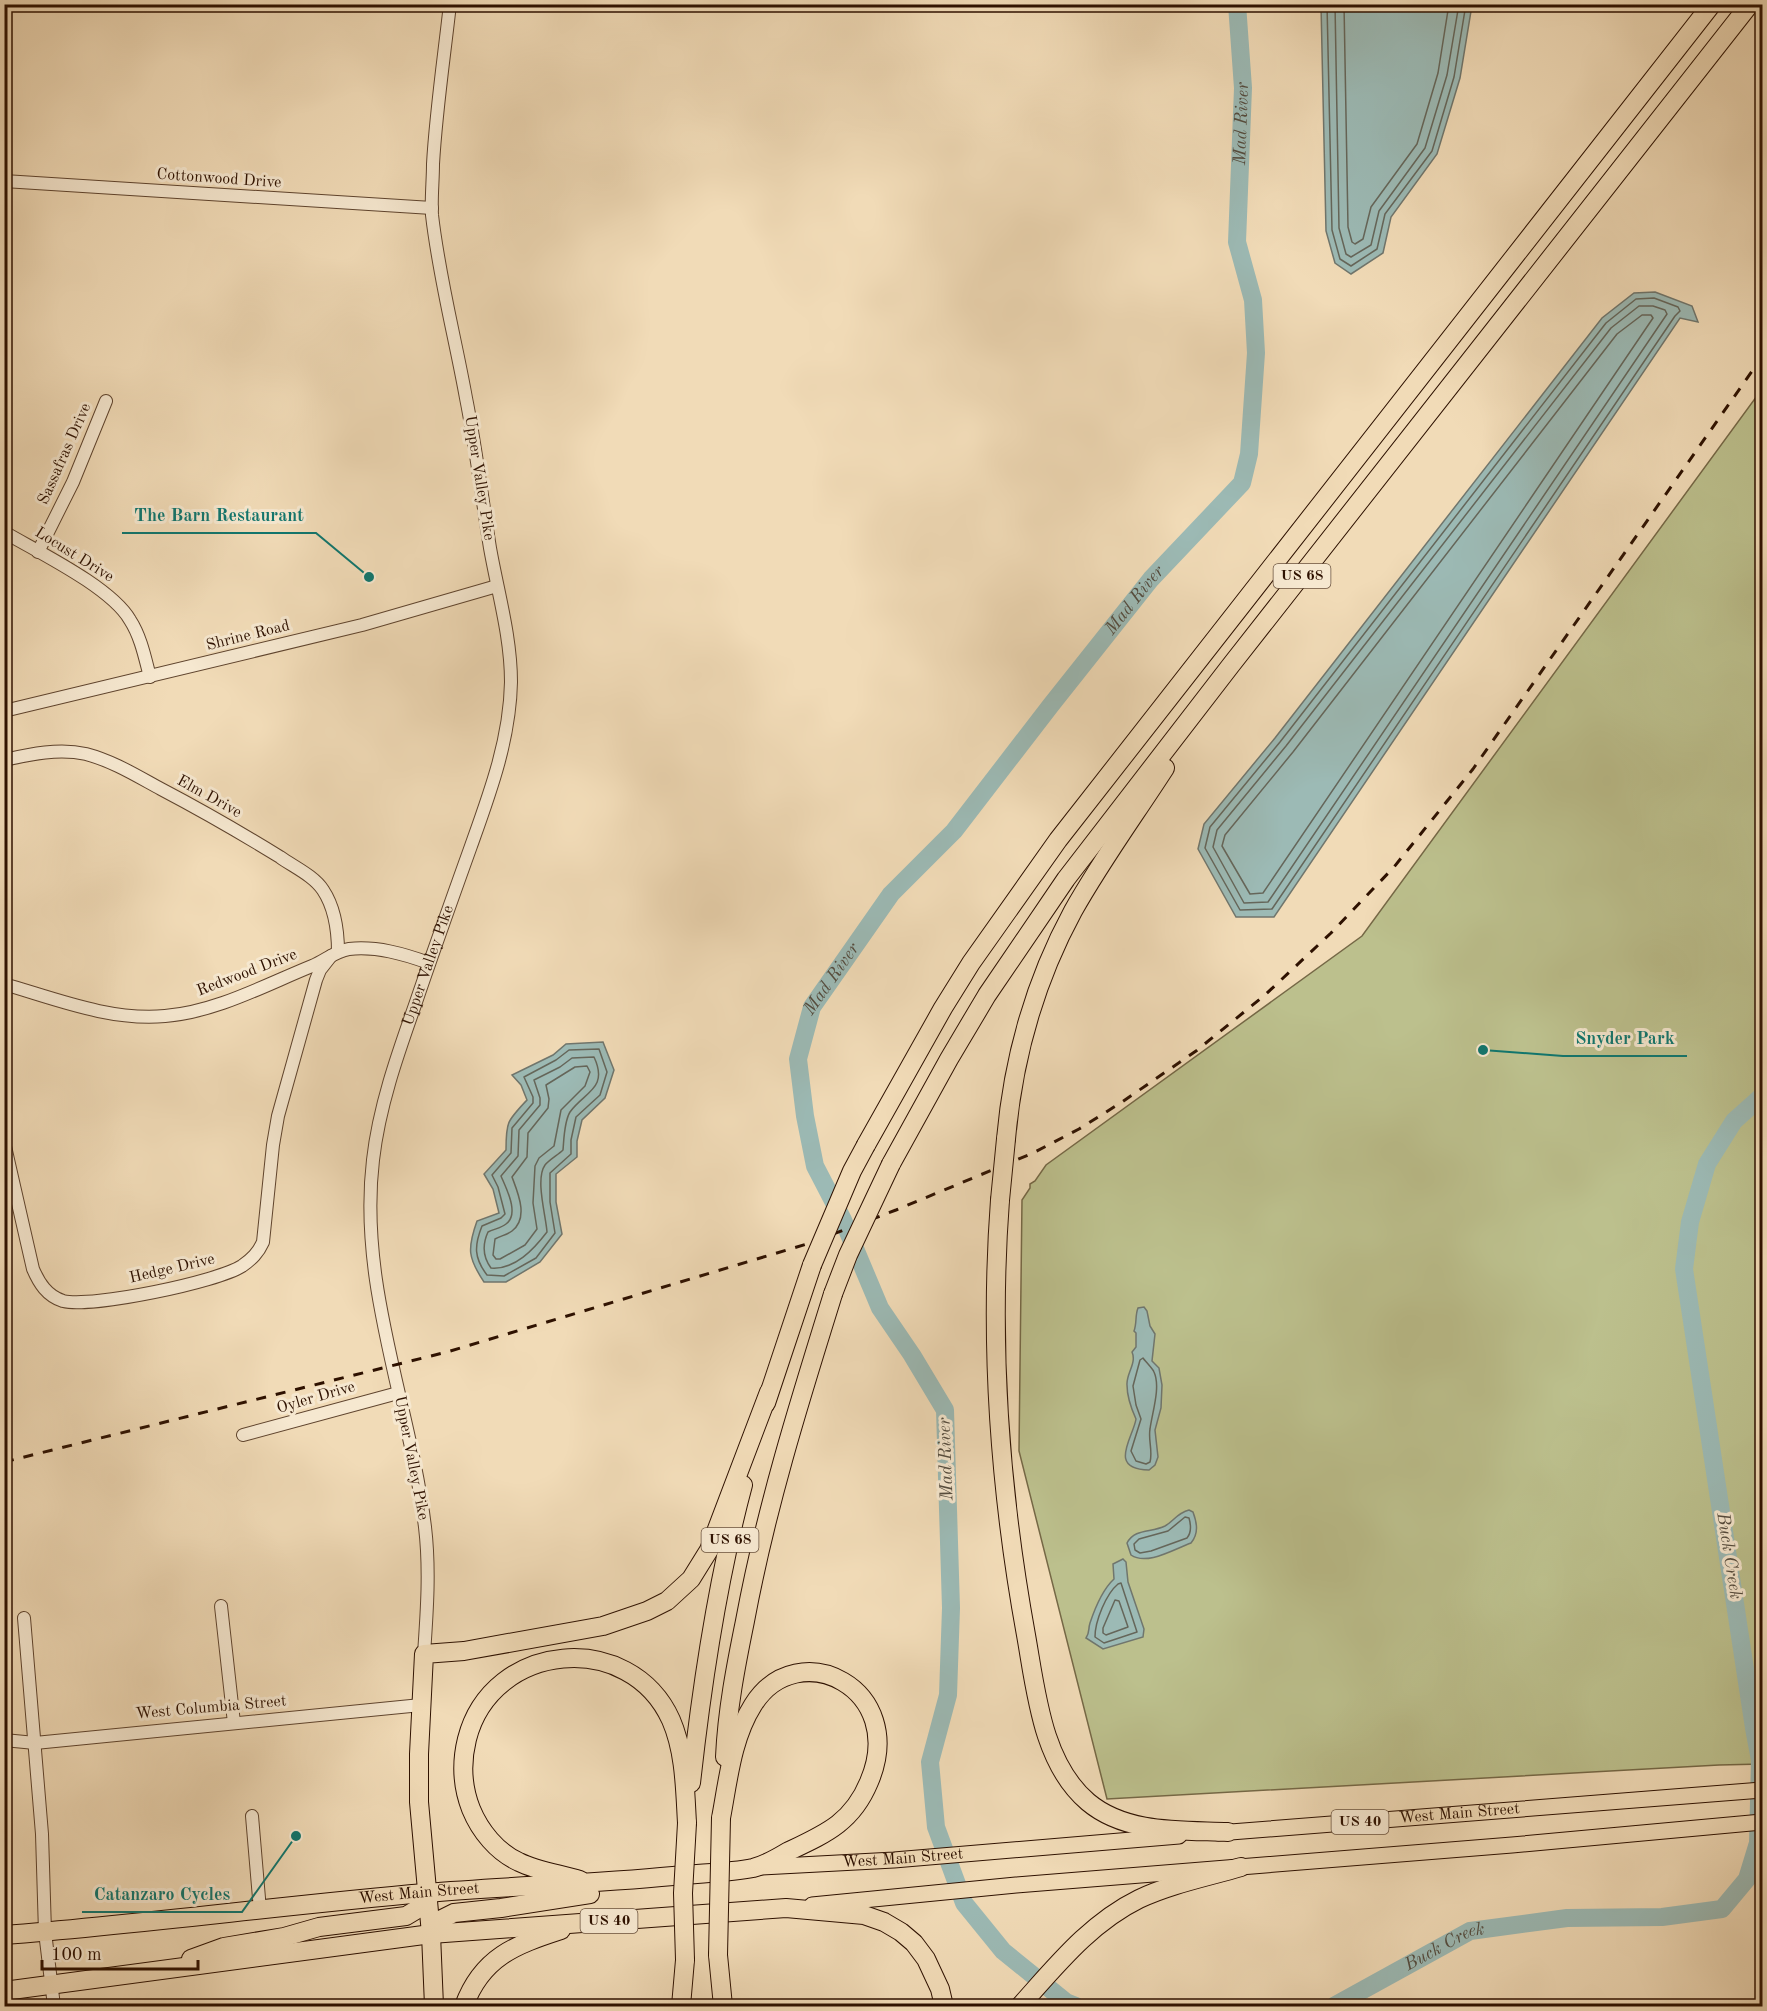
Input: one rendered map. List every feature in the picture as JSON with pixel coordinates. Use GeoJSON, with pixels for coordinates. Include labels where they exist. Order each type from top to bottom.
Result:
{"type":"FeatureCollection","features":[{"type":"Feature","properties":{"kind":"highway","name":"US 68"},"geometry":{"type":"LineString","coordinates":[[686,2007],[683,1893],[687,1823],[705,1674],[721,1580],[769,1392],[812,1265],[845,1187],[866,1145],[971,963],[1058,840],[1712,4]]}},
{"type":"Feature","properties":{"kind":"highway","name":"US 68"},"geometry":{"type":"LineString","coordinates":[[716,2007],[721,1818],[730,1707],[754,1570],[786,1444],[833,1294],[848,1255],[891,1164],[987,995],[1027,935],[1116,814],[1748,8]]}},
{"type":"Feature","properties":{"kind":"highway"},"geometry":{"type":"LineString","coordinates":[[1228,1832],[1150,1828],[1116,1820],[1100,1812],[1074,1789],[1054,1752],[1044,1724],[1030,1659],[1011,1542],[1000,1428],[996,1295],[1000,1200],[1015,1070],[1024,1033],[1053,953],[1072,913],[1102,862],[1232,666]]}},
{"type":"Feature","properties":{"kind":"highway"},"geometry":{"type":"LineString","coordinates":[[424,1654],[464,1651],[603,1626],[647,1611],[667,1601],[691,1579],[709,1550],[769,1392]]}},
{"type":"Feature","properties":{"kind":"highway","name":"Upper Valley Pike"},"geometry":{"type":"LineString","coordinates":[[424,1654],[419,1802],[431,1934],[434,2007]]}},
{"type":"Feature","properties":{"kind":"highway"},"geometry":{"type":"LineString","coordinates":[[593,1884],[520,1863],[495,1845],[474,1815],[464,1784],[464,1751],[469,1730],[479,1709],[494,1689],[506,1678],[538,1662],[570,1657],[605,1663],[622,1670],[654,1692],[672,1722],[684,1774],[687,1823]]}},
{"type":"Feature","properties":{"kind":"highway"},"geometry":{"type":"LineString","coordinates":[[721,1818],[729,1771],[740,1736],[752,1706],[771,1686],[794,1675],[822,1674],[845,1682],[864,1699],[877,1726],[878,1756],[867,1787],[855,1807],[829,1833],[756,1868]]}},
{"type":"Feature","properties":{"kind":"highway"},"geometry":{"type":"LineString","coordinates":[[1020,2007],[1076,1945],[1098,1925],[1141,1898],[1240,1867]]}},
{"type":"Feature","properties":{"kind":"highway","name":"West Main Street"},"geometry":{"type":"LineString","coordinates":[[45,1932],[427,1893],[593,1884],[756,1868]]}},
{"type":"Feature","properties":{"kind":"highway"},"geometry":{"type":"LineString","coordinates":[[431,1934],[442,1919],[454,1913],[608,1893],[656,1878]]}},
{"type":"Feature","properties":{"kind":"highway"},"geometry":{"type":"LineString","coordinates":[[133,1974],[198,1957],[224,1947],[271,1939],[319,1927],[406,1916],[421,1906],[427,1893]]}},
{"type":"Feature","properties":{"kind":"highway"},"geometry":{"type":"LineString","coordinates":[[786,1908],[864,1915],[893,1927],[914,1943],[927,1959],[940,1989],[944,2007]]}},
{"type":"Feature","properties":{"kind":"highway","name":"US 40"},"geometry":{"type":"LineString","coordinates":[[4,1991],[431,1934],[786,1908]]}},
{"type":"Feature","properties":{"kind":"highway"},"geometry":{"type":"LineString","coordinates":[[464,2007],[477,1980],[496,1959],[523,1942],[588,1922]]}},
{"type":"Feature","properties":{"kind":"highway","name":"US 40"},"geometry":{"type":"LineString","coordinates":[[4,1935],[45,1932]]}},
{"type":"Feature","properties":{"kind":"highway"},"geometry":{"type":"LineString","coordinates":[[718,1955],[723,2007]]}},
{"type":"Feature","properties":{"kind":"highway"},"geometry":{"type":"LineString","coordinates":[[681,2007],[685,1960]]}},
{"type":"Feature","properties":{"kind":"main road","name":"West Main Street"},"geometry":{"type":"LineString","coordinates":[[756,1868],[894,1860],[1762,1790]]}},
{"type":"Feature","properties":{"kind":"main road","name":"US 40"},"geometry":{"type":"LineString","coordinates":[[786,1908],[1016,1885],[1512,1845],[1762,1822]]}},
{"type":"Feature","properties":{"kind":"street","name":"Upper Valley Pike"},"geometry":{"type":"LineString","coordinates":[[424,1654],[428,1592],[425,1529],[419,1487],[379,1305],[373,1263],[370,1189],[373,1158],[387,1089],[484,808],[506,730],[511,679],[504,616],[497,586],[467,401],[437,253],[432,208],[435,128],[450,4]]}},
{"type":"Feature","properties":{"kind":"street","name":"Cottonwood Drive"},"geometry":{"type":"LineString","coordinates":[[4,181],[432,208]]}},
{"type":"Feature","properties":{"kind":"street","name":"Sassafras Drive"},"geometry":{"type":"LineString","coordinates":[[38,552],[74,482],[106,401]]}},
{"type":"Feature","properties":{"kind":"street","name":"Locust Drive"},"geometry":{"type":"LineString","coordinates":[[4,532],[97,587],[121,608],[135,628],[150,677]]}},
{"type":"Feature","properties":{"kind":"street","name":"Shrine Road"},"geometry":{"type":"LineString","coordinates":[[4,711],[362,625],[497,586]]}},
{"type":"Feature","properties":{"kind":"street","name":"Elm Drive"},"geometry":{"type":"LineString","coordinates":[[4,760],[48,752],[85,754],[126,770],[206,813],[311,878],[323,889],[338,929],[335,954]]}},
{"type":"Feature","properties":{"kind":"street","name":"Redwood Drive"},"geometry":{"type":"LineString","coordinates":[[4,984],[100,1012],[165,1017],[222,1003],[335,954],[365,949],[391,951],[429,963]]}},
{"type":"Feature","properties":{"kind":"street","name":"Hedge Drive"},"geometry":{"type":"LineString","coordinates":[[4,1142],[33,1269],[39,1281],[54,1296],[73,1302],[95,1302],[121,1298],[218,1276],[241,1267],[259,1251],[262,1242],[278,1116],[316,981],[320,970],[335,954]]}},
{"type":"Feature","properties":{"kind":"street","name":"Oyler Drive"},"geometry":{"type":"LineString","coordinates":[[243,1435],[398,1393]]}},
{"type":"Feature","properties":{"kind":"street"},"geometry":{"type":"LineString","coordinates":[[221,1606],[234,1723]]}},
{"type":"Feature","properties":{"kind":"street"},"geometry":{"type":"LineString","coordinates":[[24,1618],[42,1834],[45,1932],[54,2007]]}},
{"type":"Feature","properties":{"kind":"street","name":"West Columbia Street"},"geometry":{"type":"LineString","coordinates":[[4,1740],[35,1743],[421,1705]]}},
{"type":"Feature","properties":{"kind":"street"},"geometry":{"type":"LineString","coordinates":[[252,1816],[260,1910]]}},
{"type":"Feature","properties":{"kind":"green space"},"geometry":{"type":"Polygon","coordinates":[[[1762,389],[1762,1764],[1107,1799],[1019,1451],[1022,1200],[1030,1184],[1035,1181],[1046,1165],[1362,936],[1762,389]]]}},
{"type":"Feature","properties":{"kind":"water"},"geometry":{"type":"Polygon","coordinates":[[[1321,5],[1472,5],[1460,78],[1437,154],[1391,217],[1383,253],[1351,274],[1335,263],[1326,231],[1321,5]]]}},
{"type":"Feature","properties":{"kind":"water"},"geometry":{"type":"Polygon","coordinates":[[[1655,292],[1692,306],[1698,322],[1680,318],[1274,917],[1236,917],[1198,849],[1204,824],[1275,738],[1602,318],[1634,293],[1655,292]]]}},
{"type":"Feature","properties":{"kind":"water"},"geometry":{"type":"Polygon","coordinates":[[[603,1042],[614,1070],[605,1098],[582,1120],[577,1141],[577,1157],[556,1174],[556,1202],[562,1234],[540,1262],[506,1282],[484,1282],[472,1260],[472,1239],[477,1221],[499,1213],[493,1189],[484,1174],[506,1150],[506,1133],[509,1122],[527,1100],[521,1085],[512,1075],[553,1055],[566,1044],[603,1042]]]}},
{"type":"Feature","properties":{"kind":"water"},"geometry":{"type":"Polygon","coordinates":[[[1144,1307],[1155,1334],[1152,1361],[1159,1368],[1162,1385],[1161,1408],[1155,1430],[1158,1457],[1155,1465],[1149,1470],[1136,1468],[1129,1464],[1126,1458],[1136,1419],[1129,1399],[1127,1381],[1133,1360],[1132,1352],[1136,1347],[1134,1331],[1137,1311],[1138,1308],[1144,1307]]]}},
{"type":"Feature","properties":{"kind":"water"},"geometry":{"type":"Polygon","coordinates":[[[1189,1510],[1193,1512],[1196,1520],[1195,1535],[1191,1543],[1153,1558],[1137,1558],[1131,1555],[1127,1543],[1130,1538],[1139,1533],[1165,1526],[1181,1513],[1189,1510]]]}},
{"type":"Feature","properties":{"kind":"water"},"geometry":{"type":"Polygon","coordinates":[[[1123,1559],[1126,1562],[1128,1582],[1144,1629],[1143,1637],[1103,1649],[1086,1638],[1099,1600],[1114,1579],[1113,1564],[1123,1559]]]}},
{"type":"Feature","properties":{"kind":"waterway","name":"Mad River"},"geometry":{"type":"LineString","coordinates":[[1076,2006],[1066,2002],[1003,1951],[964,1903],[936,1827],[930,1762],[948,1695],[951,1608],[945,1410],[880,1308],[843,1220],[815,1166],[805,1116],[798,1059],[812,1007],[891,894],[954,831],[1151,579],[1242,483],[1249,454],[1256,353],[1253,300],[1237,242],[1243,88],[1237,4]]}},
{"type":"Feature","properties":{"kind":"waterway","name":"Buck Creek"},"geometry":{"type":"LineString","coordinates":[[1334,2006],[1470,1931],[1567,1918],[1662,1917],[1722,1909],[1747,1879],[1758,1843],[1760,1760],[1684,1269],[1690,1222],[1707,1164],[1734,1121],[1762,1096]]}},
{"type":"Feature","properties":{"kind":"railway"},"geometry":{"type":"LineString","coordinates":[[4,1462],[447,1352],[810,1243],[1033,1153],[1079,1129],[1122,1102],[1196,1051],[1265,995],[1331,933],[1394,867],[1473,769],[1762,357]]}},
{"type":"Feature","properties":{"kind":"place","name":"The Barn Restaurant"},"geometry":{"type":"Point","coordinates":[369,577]}},
{"type":"Feature","properties":{"kind":"place","name":"Snyder Park"},"geometry":{"type":"Point","coordinates":[1483,1050]}},
{"type":"Feature","properties":{"kind":"place","name":"Catanzaro Cycles"},"geometry":{"type":"Point","coordinates":[296,1836]}}]}
